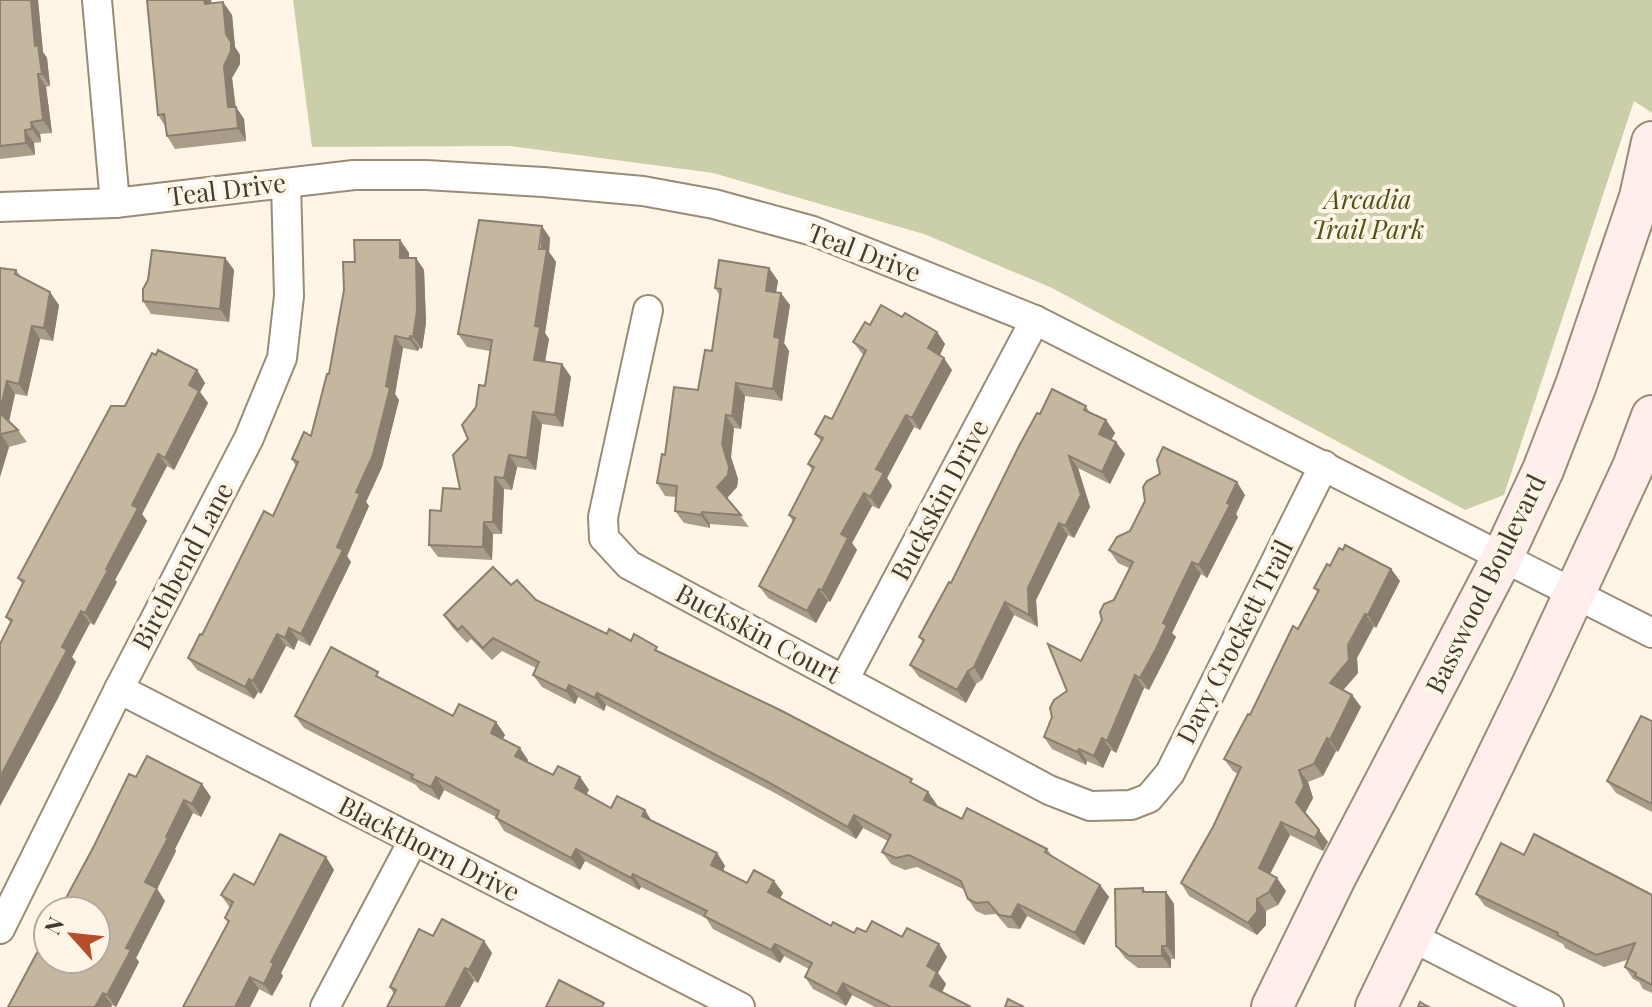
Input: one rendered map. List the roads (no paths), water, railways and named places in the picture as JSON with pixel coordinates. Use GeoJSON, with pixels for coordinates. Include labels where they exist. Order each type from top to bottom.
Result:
{"type":"FeatureCollection","features":[{"type":"Feature","properties":{"kind":"main road","name":"Basswood Boulevard"},"geometry":{"type":"LineString","coordinates":[[1272,1007],[1336,876],[1503,556],[1543,470],[1576,385],[1640,197],[1652,142]]}},
{"type":"Feature","properties":{"kind":"main road"},"geometry":{"type":"LineString","coordinates":[[1376,1007],[1575,592],[1633,467],[1652,416]]}},
{"type":"Feature","properties":{"kind":"street"},"geometry":{"type":"LineString","coordinates":[[97,0],[115,203]]}},
{"type":"Feature","properties":{"kind":"street","name":"Teal Drive"},"geometry":{"type":"LineString","coordinates":[[0,207],[115,203],[354,175],[426,175],[643,191],[714,204],[813,231],[1035,320],[1652,633]]}},
{"type":"Feature","properties":{"kind":"street","name":"Birchbend Lane"},"geometry":{"type":"LineString","coordinates":[[0,929],[119,689],[249,438],[282,358],[289,296],[286,183]]}},
{"type":"Feature","properties":{"kind":"street","name":"Buckskin Court"},"geometry":{"type":"LineString","coordinates":[[648,310],[603,517],[604,538],[629,565],[1049,790],[1090,806],[1131,805]]}},
{"type":"Feature","properties":{"kind":"street","name":"Buckskin Drive"},"geometry":{"type":"LineString","coordinates":[[844,680],[1035,320]]}},
{"type":"Feature","properties":{"kind":"street","name":"Davy Crockett Trail"},"geometry":{"type":"LineString","coordinates":[[1131,805],[1149,798],[1170,773],[1324,465]]}},
{"type":"Feature","properties":{"kind":"street","name":"Blackthorn Drive"},"geometry":{"type":"LineString","coordinates":[[119,689],[413,841],[696,997],[740,1007]]}},
{"type":"Feature","properties":{"kind":"street"},"geometry":{"type":"LineString","coordinates":[[325,1007],[413,841]]}},
{"type":"Feature","properties":{"kind":"street"},"geometry":{"type":"LineString","coordinates":[[1410,936],[1549,1007]]}},
{"type":"Feature","properties":{"kind":"park label","name":"Arcadia Trail Park"},"geometry":{"type":"Point","coordinates":[1368,215]}}]}
